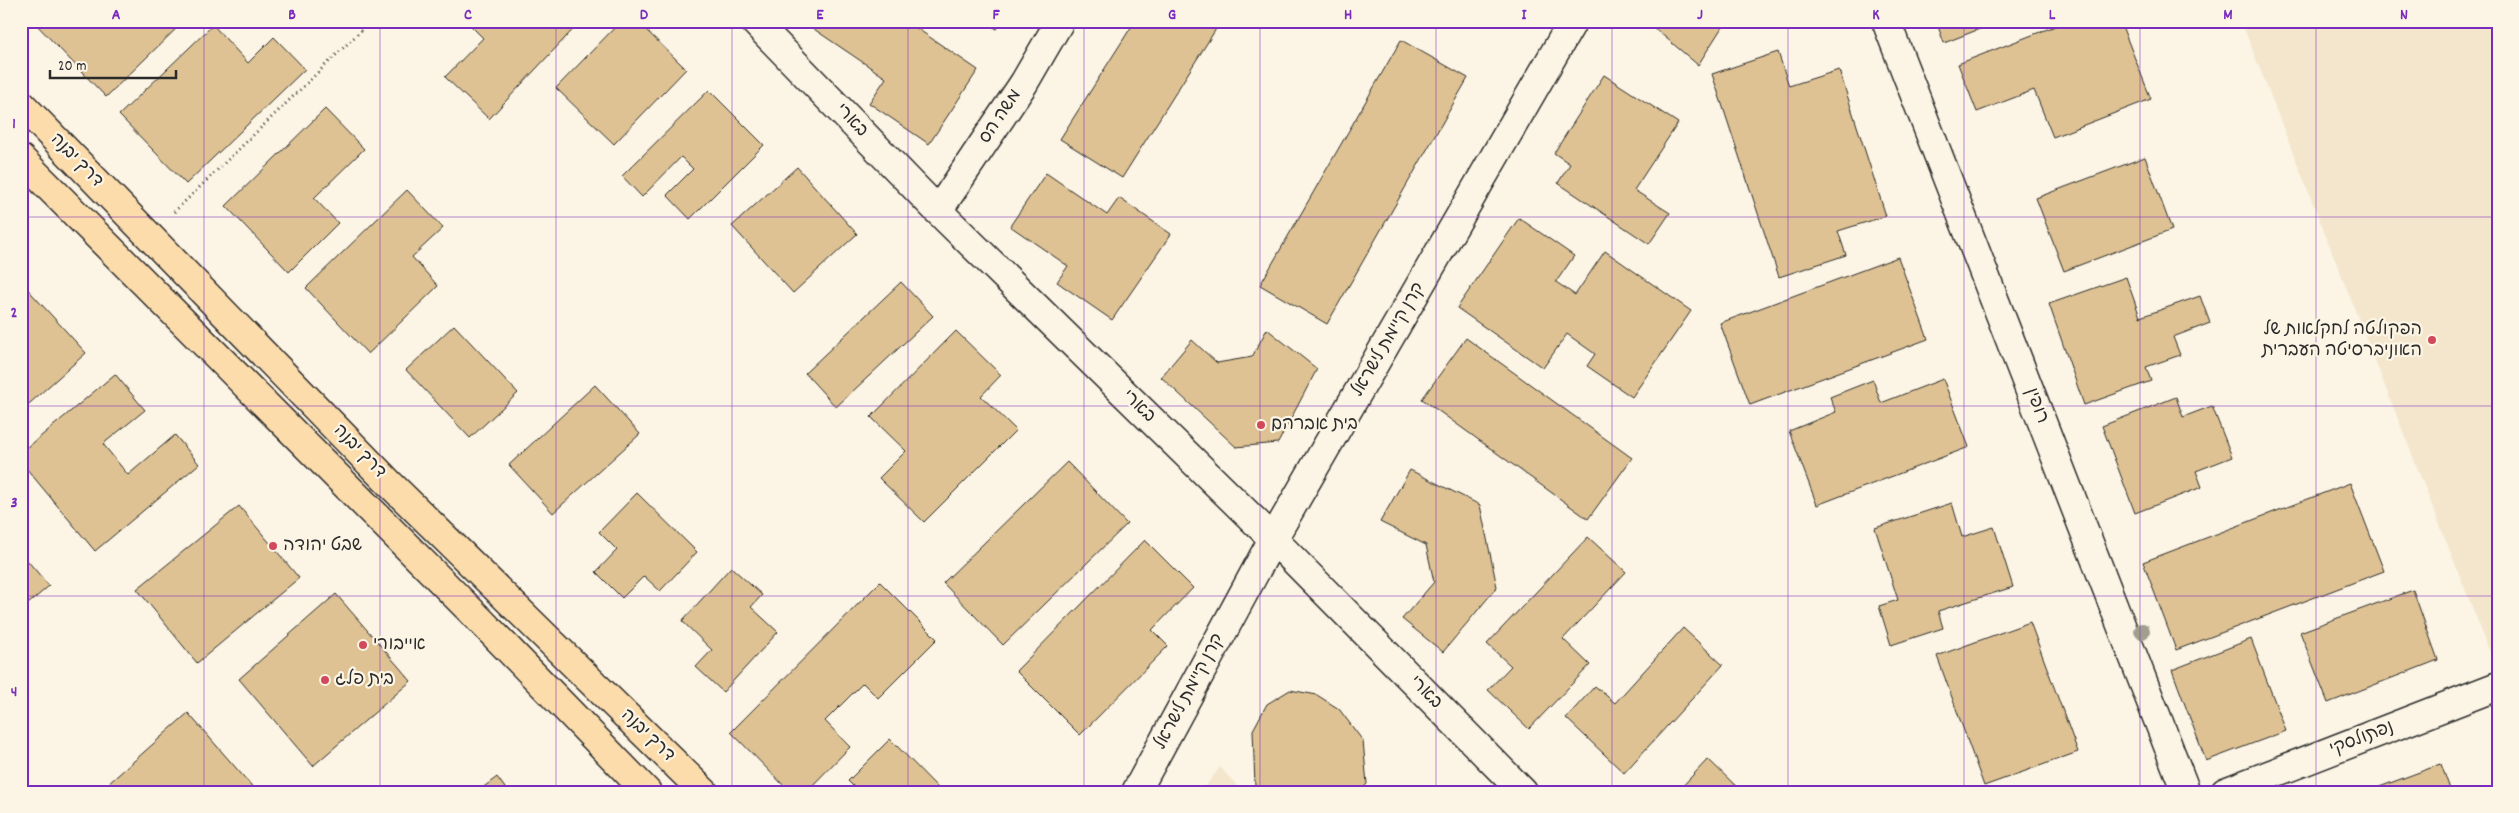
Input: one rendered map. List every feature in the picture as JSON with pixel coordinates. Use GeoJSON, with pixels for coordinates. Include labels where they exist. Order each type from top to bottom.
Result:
{"type":"FeatureCollection","features":[{"type":"Feature","properties":{"kind":"main road","name":"דרך יבנה"},"geometry":{"type":"LineString","coordinates":[[21,104],[389,483],[704,792]]}},
{"type":"Feature","properties":{"kind":"main road","name":"דרך יבנה"},"geometry":{"type":"LineString","coordinates":[[21,159],[482,622],[647,792]]}},
{"type":"Feature","properties":{"kind":"street","name":"בארי"},"geometry":{"type":"LineString","coordinates":[[754,21],[938,210],[1273,539],[1523,792]]}},
{"type":"Feature","properties":{"kind":"street","name":"משה הס"},"geometry":{"type":"LineString","coordinates":[[938,210],[1024,83],[1060,21]]}},
{"type":"Feature","properties":{"kind":"street","name":"קרן קיימת לישראל"},"geometry":{"type":"LineString","coordinates":[[1136,792],[1273,539],[1573,21]]}},
{"type":"Feature","properties":{"kind":"street","name":"רופין"},"geometry":{"type":"LineString","coordinates":[[1886,21],[2186,792]]}},
{"type":"Feature","properties":{"kind":"street","name":"נפתולסקי"},"geometry":{"type":"LineString","coordinates":[[2225,792],[2498,686]]}},
{"type":"Feature","properties":{"kind":"path"},"geometry":{"type":"LineString","coordinates":[[149,237],[371,21]]}},
{"type":"Feature","properties":{"kind":"shaded area","name":"הפקולטה לחקלאות של האוניברסיטה העברית"},"geometry":{"type":"Polygon","coordinates":[[[2241,21],[2498,21],[2498,658],[2493,660],[2241,21]]]}},
{"type":"Feature","properties":{"kind":"shaded area"},"geometry":{"type":"Polygon","coordinates":[[[1220,767],[1243,792],[1201,792],[1220,767]]]}},
{"type":"Feature","properties":{"kind":"building"},"geometry":{"type":"Polygon","coordinates":[[[33,21],[184,21],[106,97],[33,21]]]}},
{"type":"Feature","properties":{"kind":"building"},"geometry":{"type":"Polygon","coordinates":[[[466,21],[581,21],[489,119],[445,77],[483,38],[466,21]]]}},
{"type":"Feature","properties":{"kind":"building"},"geometry":{"type":"Polygon","coordinates":[[[621,21],[637,21],[686,69],[614,144],[556,88],[621,21]]]}},
{"type":"Feature","properties":{"kind":"building"},"geometry":{"type":"Polygon","coordinates":[[[802,21],[906,21],[978,70],[929,144],[869,103],[886,78],[802,21]]]}},
{"type":"Feature","properties":{"kind":"building"},"geometry":{"type":"Polygon","coordinates":[[[983,21],[1001,21],[997,29],[983,21]]]}},
{"type":"Feature","properties":{"kind":"building"},"geometry":{"type":"Polygon","coordinates":[[[1135,21],[1221,21],[1122,178],[1060,139],[1135,21]]]}},
{"type":"Feature","properties":{"kind":"building"},"geometry":{"type":"Polygon","coordinates":[[[1646,21],[1726,21],[1698,65],[1646,21]]]}},
{"type":"Feature","properties":{"kind":"building"},"geometry":{"type":"Polygon","coordinates":[[[1936,21],[2000,21],[1944,43],[1936,21]]]}},
{"type":"Feature","properties":{"kind":"building"},"geometry":{"type":"Polygon","coordinates":[[[2068,21],[2120,21],[2151,99],[2053,137],[2034,90],[1977,112],[1958,64],[2068,21]]]}},
{"type":"Feature","properties":{"kind":"building"},"geometry":{"type":"Polygon","coordinates":[[[213,25],[248,63],[274,37],[305,69],[186,184],[119,115],[213,25]]]}},
{"type":"Feature","properties":{"kind":"building"},"geometry":{"type":"Polygon","coordinates":[[[1401,40],[1468,78],[1327,324],[1260,285],[1401,40]]]}},
{"type":"Feature","properties":{"kind":"building"},"geometry":{"type":"Polygon","coordinates":[[[1778,52],[1789,86],[1839,70],[1886,216],[1838,231],[1846,255],[1779,277],[1712,74],[1778,52]]]}},
{"type":"Feature","properties":{"kind":"building"},"geometry":{"type":"Polygon","coordinates":[[[1604,75],[1678,123],[1634,190],[1670,213],[1649,244],[1558,183],[1570,164],[1554,153],[1604,75]]]}},
{"type":"Feature","properties":{"kind":"building"},"geometry":{"type":"Polygon","coordinates":[[[709,90],[764,145],[690,219],[667,195],[693,169],[681,157],[642,197],[622,176],[709,90]]]}},
{"type":"Feature","properties":{"kind":"building"},"geometry":{"type":"Polygon","coordinates":[[[325,109],[364,149],[314,198],[338,223],[289,272],[226,206],[325,109]]]}},
{"type":"Feature","properties":{"kind":"building"},"geometry":{"type":"Polygon","coordinates":[[[2145,157],[2172,230],[2064,271],[2036,198],[2145,157]]]}},
{"type":"Feature","properties":{"kind":"building"},"geometry":{"type":"Polygon","coordinates":[[[797,167],[857,234],[793,293],[732,226],[797,167]]]}},
{"type":"Feature","properties":{"kind":"building"},"geometry":{"type":"Polygon","coordinates":[[[1046,173],[1107,215],[1119,198],[1171,234],[1112,320],[1057,282],[1068,266],[1010,226],[1046,173]]]}},
{"type":"Feature","properties":{"kind":"building"},"geometry":{"type":"Polygon","coordinates":[[[407,190],[443,228],[412,257],[438,286],[368,354],[306,288],[407,190]]]}},
{"type":"Feature","properties":{"kind":"building"},"geometry":{"type":"Polygon","coordinates":[[[1519,218],[1574,256],[1556,282],[1575,295],[1605,251],[1691,311],[1632,397],[1587,366],[1595,354],[1567,334],[1543,368],[1457,308],[1519,218]]]}},
{"type":"Feature","properties":{"kind":"building"},"geometry":{"type":"Polygon","coordinates":[[[1898,257],[1928,339],[1750,405],[1720,323],[1898,257]]]}},
{"type":"Feature","properties":{"kind":"building"},"geometry":{"type":"Polygon","coordinates":[[[2126,277],[2140,317],[2200,296],[2210,323],[2173,337],[2180,355],[2146,367],[2151,381],[2084,405],[2049,304],[2126,277]]]}},
{"type":"Feature","properties":{"kind":"building"},"geometry":{"type":"Polygon","coordinates":[[[21,282],[86,353],[21,411],[21,282]]]}},
{"type":"Feature","properties":{"kind":"building"},"geometry":{"type":"Polygon","coordinates":[[[901,282],[933,316],[836,407],[805,373],[901,282]]]}},
{"type":"Feature","properties":{"kind":"building"},"geometry":{"type":"Polygon","coordinates":[[[454,325],[518,393],[470,438],[406,370],[454,325]]]}},
{"type":"Feature","properties":{"kind":"building"},"geometry":{"type":"Polygon","coordinates":[[[1267,329],[1317,369],[1278,443],[1236,447],[1161,377],[1192,340],[1217,363],[1252,357],[1267,329]]]}},
{"type":"Feature","properties":{"kind":"building"},"geometry":{"type":"Polygon","coordinates":[[[956,331],[1001,375],[981,396],[1016,430],[924,522],[879,478],[906,451],[871,417],[956,331]]]}},
{"type":"Feature","properties":{"kind":"building"},"geometry":{"type":"Polygon","coordinates":[[[1466,338],[1632,458],[1588,519],[1422,399],[1466,338]]]}},
{"type":"Feature","properties":{"kind":"building"},"geometry":{"type":"Polygon","coordinates":[[[115,374],[145,410],[103,444],[128,475],[175,435],[199,464],[95,551],[21,462],[21,453],[115,374]]]}},
{"type":"Feature","properties":{"kind":"building"},"geometry":{"type":"Polygon","coordinates":[[[1943,379],[1969,447],[1817,505],[1789,431],[1836,412],[1830,397],[1873,380],[1881,403],[1943,379]]]}},
{"type":"Feature","properties":{"kind":"building"},"geometry":{"type":"Polygon","coordinates":[[[595,385],[640,434],[553,513],[509,465],[595,385]]]}},
{"type":"Feature","properties":{"kind":"building"},"geometry":{"type":"Polygon","coordinates":[[[2176,397],[2183,417],[2212,406],[2232,457],[2196,471],[2202,487],[2135,513],[2102,426],[2176,397]]]}},
{"type":"Feature","properties":{"kind":"building"},"geometry":{"type":"Polygon","coordinates":[[[1067,462],[1127,524],[1003,645],[943,583],[1067,462]]]}},
{"type":"Feature","properties":{"kind":"building"},"geometry":{"type":"Polygon","coordinates":[[[1410,470],[1480,505],[1497,587],[1443,652],[1402,619],[1434,582],[1426,545],[1380,522],[1410,470]]]}},
{"type":"Feature","properties":{"kind":"building"},"geometry":{"type":"Polygon","coordinates":[[[2350,483],[2384,571],[2176,650],[2143,562],[2350,483]]]}},
{"type":"Feature","properties":{"kind":"building"},"geometry":{"type":"Polygon","coordinates":[[[637,493],[697,552],[660,591],[644,576],[622,598],[596,572],[617,550],[599,532],[637,493]]]}},
{"type":"Feature","properties":{"kind":"building"},"geometry":{"type":"Polygon","coordinates":[[[1952,503],[1962,537],[1994,527],[2013,587],[1938,611],[1943,628],[1891,645],[1879,606],[1898,600],[1875,528],[1952,503]]]}},
{"type":"Feature","properties":{"kind":"building"},"geometry":{"type":"Polygon","coordinates":[[[239,506],[299,578],[197,663],[137,589],[239,506]]]}},
{"type":"Feature","properties":{"kind":"building"},"geometry":{"type":"Polygon","coordinates":[[[1588,537],[1626,572],[1563,639],[1590,665],[1529,729],[1488,690],[1511,666],[1487,644],[1588,537]]]}},
{"type":"Feature","properties":{"kind":"building"},"geometry":{"type":"Polygon","coordinates":[[[1145,540],[1193,588],[1152,630],[1168,646],[1080,735],[1016,671],[1145,540]]]}},
{"type":"Feature","properties":{"kind":"building"},"geometry":{"type":"Polygon","coordinates":[[[21,553],[49,586],[21,610],[21,553]]]}},
{"type":"Feature","properties":{"kind":"building"},"geometry":{"type":"Polygon","coordinates":[[[731,567],[762,595],[751,607],[778,632],[723,692],[696,667],[712,650],[682,621],[731,567]]]}},
{"type":"Feature","properties":{"kind":"building"},"geometry":{"type":"Polygon","coordinates":[[[880,582],[937,639],[878,698],[863,683],[825,721],[850,747],[806,792],[790,792],[731,732],[880,582]]]}},
{"type":"Feature","properties":{"kind":"building"},"geometry":{"type":"Polygon","coordinates":[[[2413,590],[2438,660],[2328,703],[2300,632],[2413,590]]]}},
{"type":"Feature","properties":{"kind":"building","name":"בית פלג"},"geometry":{"type":"Polygon","coordinates":[[[336,594],[411,681],[313,766],[239,679],[336,594]]]}},
{"type":"Feature","properties":{"kind":"building"},"geometry":{"type":"Polygon","coordinates":[[[2030,622],[2078,752],[1984,786],[1937,656],[2030,622]]]}},
{"type":"Feature","properties":{"kind":"building"},"geometry":{"type":"Polygon","coordinates":[[[1683,628],[1723,665],[1624,773],[1566,718],[1595,686],[1615,703],[1683,628]]]}},
{"type":"Feature","properties":{"kind":"building"},"geometry":{"type":"Polygon","coordinates":[[[2251,639],[2286,731],[2206,761],[2172,670],[2251,639]]]}},
{"type":"Feature","properties":{"kind":"building"},"geometry":{"type":"Polygon","coordinates":[[[1290,690],[1317,695],[1339,709],[1363,741],[1367,784],[1359,792],[1259,792],[1255,787],[1253,730],[1267,704],[1290,690]]]}},
{"type":"Feature","properties":{"kind":"building"},"geometry":{"type":"Polygon","coordinates":[[[188,713],[257,792],[99,792],[188,713]]]}},
{"type":"Feature","properties":{"kind":"building"},"geometry":{"type":"Polygon","coordinates":[[[890,739],[942,792],[859,792],[848,781],[890,739]]]}},
{"type":"Feature","properties":{"kind":"building"},"geometry":{"type":"Polygon","coordinates":[[[1708,759],[1742,792],[1677,792],[1708,759]]]}},
{"type":"Feature","properties":{"kind":"building"},"geometry":{"type":"Polygon","coordinates":[[[2441,764],[2451,792],[2366,792],[2441,764]]]}},
{"type":"Feature","properties":{"kind":"building"},"geometry":{"type":"Polygon","coordinates":[[[497,777],[508,792],[477,792],[497,777]]]}},
{"type":"Feature","properties":{"kind":"building"},"geometry":{"type":"Polygon","coordinates":[[[1409,784],[1416,792],[1401,792],[1409,784]]]}},
{"type":"Feature","properties":{"kind":"place","name":"הפקולטה לחקלאות של האוניברסיטה העברית"},"geometry":{"type":"Point","coordinates":[2432,340]}},
{"type":"Feature","properties":{"kind":"place","name":"בית אברהם"},"geometry":{"type":"Point","coordinates":[1261,425]}},
{"type":"Feature","properties":{"kind":"place","name":"שבט יהודה"},"geometry":{"type":"Point","coordinates":[273,546]}},
{"type":"Feature","properties":{"kind":"place","name":"אייבורי"},"geometry":{"type":"Point","coordinates":[363,645]}},
{"type":"Feature","properties":{"kind":"place","name":"בית פלג"},"geometry":{"type":"Point","coordinates":[325,680]}}]}
